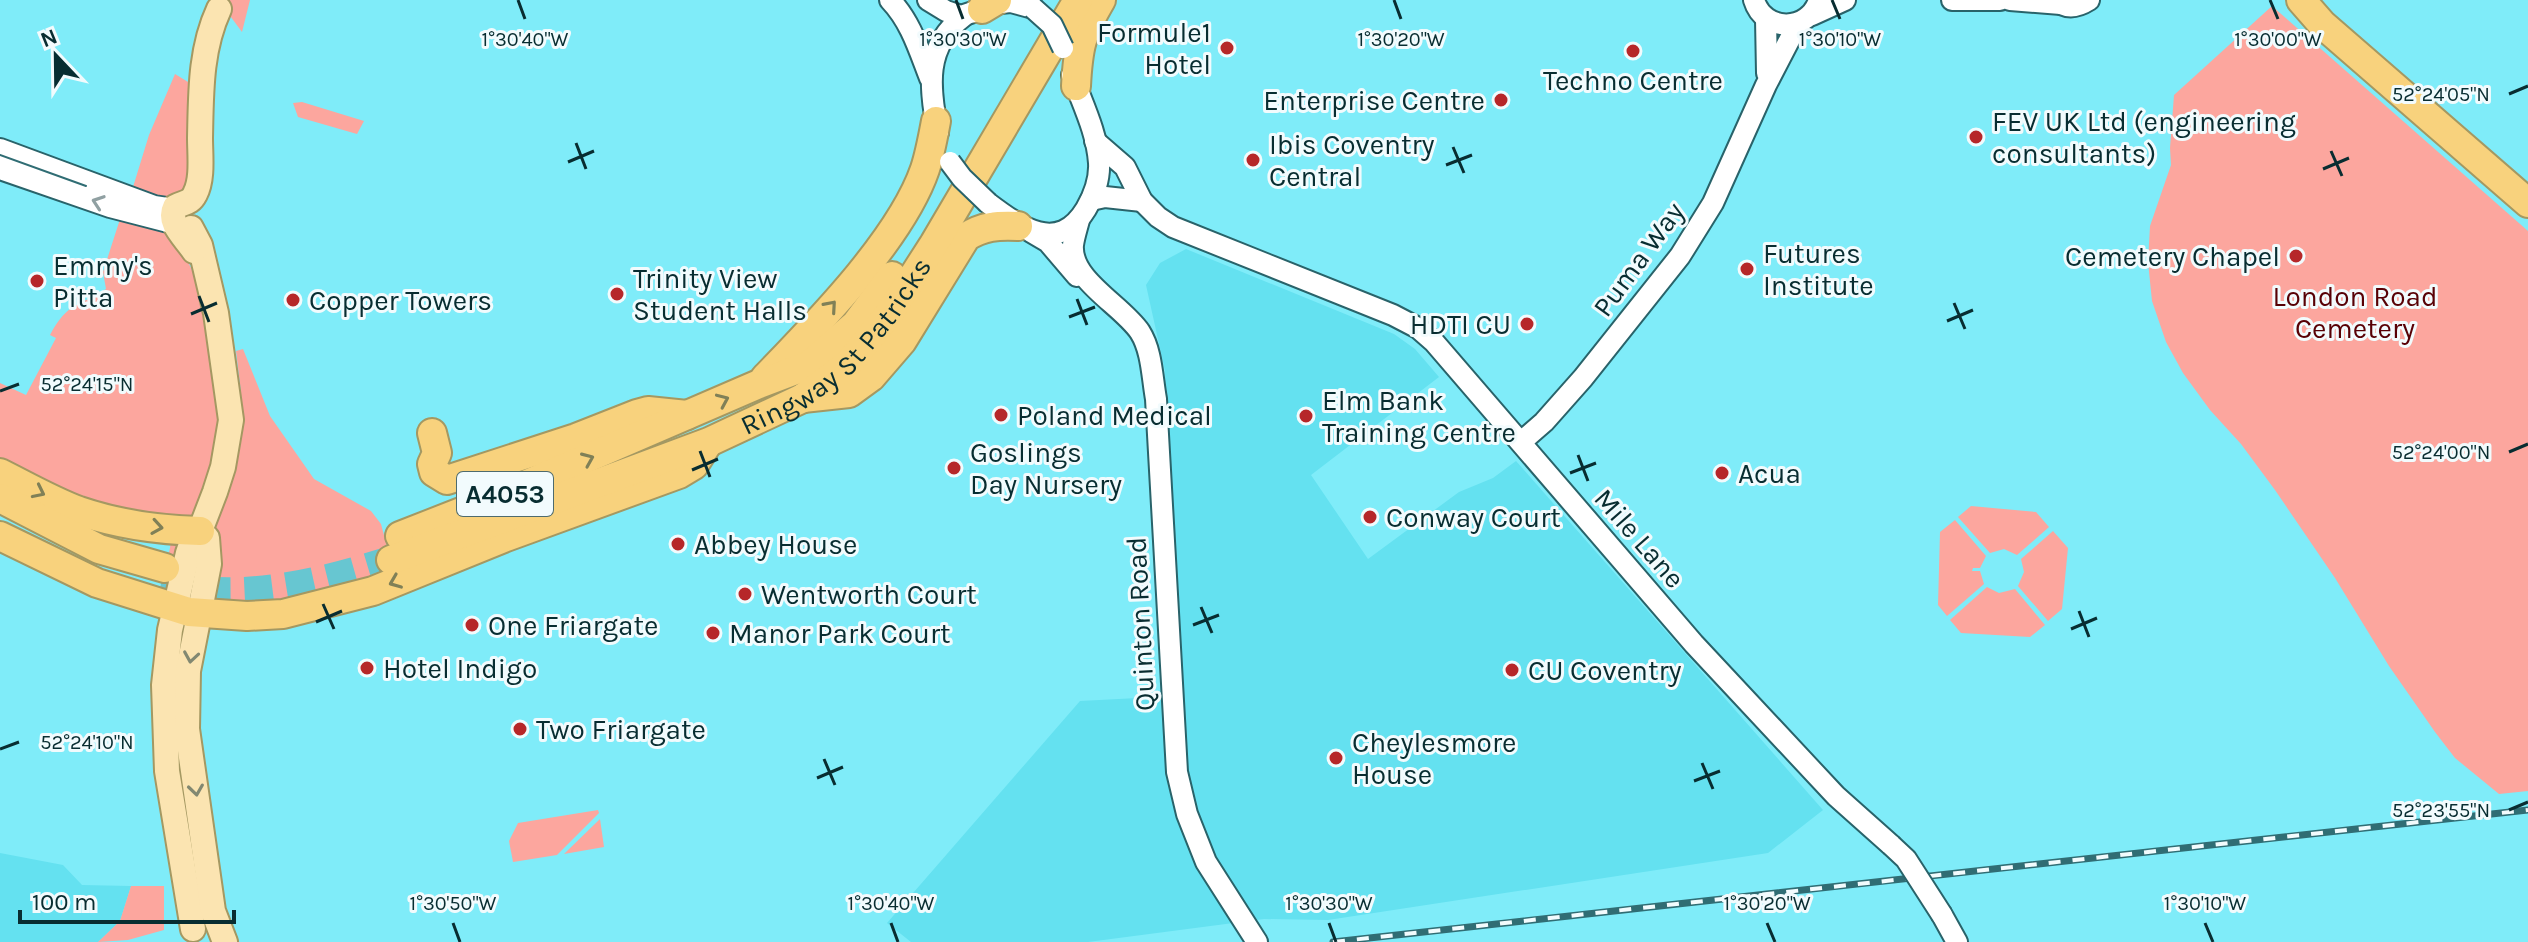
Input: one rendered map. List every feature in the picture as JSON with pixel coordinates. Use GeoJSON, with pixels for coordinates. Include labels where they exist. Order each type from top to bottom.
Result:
{"type":"FeatureCollection","features":[{"type":"Feature","properties":{"kind":"highway","name":"A4053"},"geometry":{"type":"LineString","coordinates":[[1011,97],[1078,0]]}},
{"type":"Feature","properties":{"kind":"highway"},"geometry":{"type":"LineString","coordinates":[[1076,86],[1078,49],[1084,29],[1101,0]]}},
{"type":"Feature","properties":{"kind":"highway"},"geometry":{"type":"LineString","coordinates":[[2286,0],[2322,24],[2528,203]]}},
{"type":"Feature","properties":{"kind":"highway"},"geometry":{"type":"LineString","coordinates":[[2301,0],[2322,24]]}},
{"type":"Feature","properties":{"kind":"highway","name":"A4053"},"geometry":{"type":"LineString","coordinates":[[1011,97],[1044,4]]}},
{"type":"Feature","properties":{"kind":"highway","name":"Ringway St Patricks"},"geometry":{"type":"LineString","coordinates":[[1011,97],[934,244],[889,314],[855,358],[803,398],[709,442],[388,550],[474,507],[809,365],[856,324],[1011,97]]}},
{"type":"Feature","properties":{"kind":"highway"},"geometry":{"type":"LineString","coordinates":[[759,384],[879,249],[925,171],[936,121]]}},
{"type":"Feature","properties":{"kind":"highway"},"geometry":{"type":"LineString","coordinates":[[803,398],[849,393],[862,385],[902,341],[966,237],[993,225],[1023,228]]}},
{"type":"Feature","properties":{"kind":"highway"},"geometry":{"type":"LineString","coordinates":[[432,433],[437,445],[432,464],[434,472],[447,480],[648,411],[688,415]]}},
{"type":"Feature","properties":{"kind":"highway","name":"A4053"},"geometry":{"type":"LineString","coordinates":[[0,520],[88,564],[174,593],[247,616],[283,614],[322,606],[395,583],[467,551],[679,474],[694,465],[709,442]]}},
{"type":"Feature","properties":{"kind":"highway"},"geometry":{"type":"LineString","coordinates":[[0,473],[77,510],[114,521],[200,531]]}},
{"type":"Feature","properties":{"kind":"highway","name":"A4053"},"geometry":{"type":"LineString","coordinates":[[0,498],[99,549],[174,593]]}},
{"type":"Feature","properties":{"kind":"highway"},"geometry":{"type":"LineString","coordinates":[[0,536],[97,583],[174,593]]}},
{"type":"Feature","properties":{"kind":"main road"},"geometry":{"type":"LineString","coordinates":[[220,4],[206,46],[197,192],[184,217],[200,245],[218,327],[231,420],[223,467],[200,531],[207,538],[209,564],[174,593],[164,685],[165,745],[189,936],[204,925],[223,937]]}},
{"type":"Feature","properties":{"kind":"main road"},"geometry":{"type":"LineString","coordinates":[[174,593],[188,671],[187,729],[213,911],[223,937]]}},
{"type":"Feature","properties":{"kind":"street"},"geometry":{"type":"LineString","coordinates":[[890,0],[914,36],[931,82],[936,121]]}},
{"type":"Feature","properties":{"kind":"street"},"geometry":{"type":"LineString","coordinates":[[928,0],[946,11],[1011,2],[1044,4],[1063,48],[1095,141],[1099,164],[1097,185],[1079,220],[1060,233],[1044,234],[1023,228]]}},
{"type":"Feature","properties":{"kind":"street"},"geometry":{"type":"LineString","coordinates":[[1754,0],[1766,19],[1779,25],[1845,0]]}},
{"type":"Feature","properties":{"kind":"street"},"geometry":{"type":"LineString","coordinates":[[1952,0],[2000,0]]}},
{"type":"Feature","properties":{"kind":"street"},"geometry":{"type":"LineString","coordinates":[[2010,0],[2080,6],[2089,0]]}},
{"type":"Feature","properties":{"kind":"street"},"geometry":{"type":"LineString","coordinates":[[931,82],[937,49],[948,27],[981,8]]}},
{"type":"Feature","properties":{"kind":"street","name":"Puma Way"},"geometry":{"type":"LineString","coordinates":[[1521,442],[1544,422],[1583,378],[1680,256],[1713,203],[1793,33],[1811,12]]}},
{"type":"Feature","properties":{"kind":"street","name":"Puma Way"},"geometry":{"type":"LineString","coordinates":[[1766,19],[1766,85]]}},
{"type":"Feature","properties":{"kind":"street","name":"Quinton Road"},"geometry":{"type":"LineString","coordinates":[[936,121],[942,149],[962,178],[988,203],[1023,228],[1044,238],[1074,274],[1108,298]]}},
{"type":"Feature","properties":{"kind":"street","name":"Mile Lane"},"geometry":{"type":"LineString","coordinates":[[1095,141],[1125,167],[1142,201],[1173,227],[1393,315],[1418,328],[1434,342],[1694,644],[1836,796],[1906,859],[1957,942]]}},
{"type":"Feature","properties":{"kind":"street"},"geometry":{"type":"LineString","coordinates":[[0,149],[184,217]]}},
{"type":"Feature","properties":{"kind":"street"},"geometry":{"type":"LineString","coordinates":[[0,169],[152,219],[184,217]]}},
{"type":"Feature","properties":{"kind":"street"},"geometry":{"type":"LineString","coordinates":[[1091,200],[1105,197],[1142,201]]}},
{"type":"Feature","properties":{"kind":"street","name":"Quinton Road"},"geometry":{"type":"LineString","coordinates":[[1079,220],[1073,244],[1074,258],[1086,278],[1142,335],[1147,348],[1156,399],[1171,715],[1177,772],[1187,814],[1206,862],[1252,934]]}},
{"type":"Feature","properties":{"kind":"shaded area"},"geometry":{"type":"Polygon","coordinates":[[[1186,249],[1394,334],[1415,349],[1439,377],[1311,475],[1368,559],[1459,492],[1493,478],[1516,461],[1823,810],[1768,853],[1328,920],[1264,919],[1088,942],[911,942],[887,923],[1080,701],[1176,696],[1165,371],[1146,285],[1160,263],[1186,249]]]}},
{"type":"Feature","properties":{"kind":"shaded area"},"geometry":{"type":"Polygon","coordinates":[[[0,853],[63,865],[82,885],[131,886],[120,921],[98,942],[0,942],[0,853]]]}},
{"type":"Feature","properties":{"kind":"green space"},"geometry":{"type":"Polygon","coordinates":[[[228,0],[250,0],[242,32],[225,9],[228,0]]]}},
{"type":"Feature","properties":{"kind":"green space","name":"London Road Cemetery"},"geometry":{"type":"Polygon","coordinates":[[[2272,6],[2528,231],[2528,791],[2499,794],[2455,758],[2435,732],[2275,490],[2183,373],[2166,342],[2152,301],[2148,262],[2150,226],[2171,165],[2174,95],[2272,6]]]}},
{"type":"Feature","properties":{"kind":"green space"},"geometry":{"type":"Polygon","coordinates":[[[175,74],[193,85],[195,170],[180,201],[137,198],[140,190],[133,187],[149,135],[175,74]]]}},
{"type":"Feature","properties":{"kind":"green space"},"geometry":{"type":"Polygon","coordinates":[[[302,102],[364,121],[357,134],[298,117],[293,103],[302,102]]]}},
{"type":"Feature","properties":{"kind":"green space"},"geometry":{"type":"Polygon","coordinates":[[[121,216],[163,230],[179,246],[201,293],[240,424],[241,392],[236,351],[243,349],[270,416],[314,479],[371,511],[381,524],[393,569],[280,605],[158,597],[172,528],[139,521],[0,465],[0,383],[26,395],[56,338],[50,335],[56,324],[69,310],[106,289],[103,272],[121,216]]]}},
{"type":"Feature","properties":{"kind":"green space"},"geometry":{"type":"Polygon","coordinates":[[[1971,506],[2036,512],[2049,527],[2017,555],[2004,549],[1990,553],[1958,517],[1971,506]]]}},
{"type":"Feature","properties":{"kind":"green space"},"geometry":{"type":"Polygon","coordinates":[[[1955,520],[1986,556],[1980,568],[1973,568],[1972,571],[1980,571],[1984,584],[1947,616],[1938,605],[1940,532],[1955,520]]]}},
{"type":"Feature","properties":{"kind":"green space"},"geometry":{"type":"Polygon","coordinates":[[[2053,531],[2068,548],[2062,609],[2048,621],[2018,586],[2024,572],[2021,559],[2053,531]]]}},
{"type":"Feature","properties":{"kind":"green space"},"geometry":{"type":"Polygon","coordinates":[[[1987,587],[1999,593],[2015,589],[2045,625],[2030,637],[1961,633],[1950,620],[1987,587]]]}},
{"type":"Feature","properties":{"kind":"green space"},"geometry":{"type":"Polygon","coordinates":[[[598,810],[599,813],[557,855],[513,862],[509,841],[518,823],[598,810]]]}},
{"type":"Feature","properties":{"kind":"green space"},"geometry":{"type":"Polygon","coordinates":[[[600,819],[604,847],[564,854],[600,819]]]}},
{"type":"Feature","properties":{"kind":"green space"},"geometry":{"type":"Polygon","coordinates":[[[131,886],[164,886],[164,930],[128,940],[98,942],[120,921],[131,886]]]}},
{"type":"Feature","properties":{"kind":"tunnel"},"geometry":{"type":"LineString","coordinates":[[161,584],[221,591],[278,588],[391,560]]}},
{"type":"Feature","properties":{"kind":"tram line"},"geometry":{"type":"LineString","coordinates":[[0,155],[86,186]]}},
{"type":"Feature","properties":{"kind":"railway"},"geometry":{"type":"LineString","coordinates":[[1333,942],[2528,810]]}},
{"type":"Feature","properties":{"kind":"place","name":"Formule1 Hotel"},"geometry":{"type":"Point","coordinates":[1227,48]}},
{"type":"Feature","properties":{"kind":"place","name":"Techno Centre"},"geometry":{"type":"Point","coordinates":[1633,51]}},
{"type":"Feature","properties":{"kind":"place","name":"Enterprise Centre"},"geometry":{"type":"Point","coordinates":[1501,100]}},
{"type":"Feature","properties":{"kind":"place","name":"FEV UK Ltd (engineering consultants)"},"geometry":{"type":"Point","coordinates":[1976,137]}},
{"type":"Feature","properties":{"kind":"place","name":"Ibis Coventry Central"},"geometry":{"type":"Point","coordinates":[1253,160]}},
{"type":"Feature","properties":{"kind":"place","name":"Cemetery Chapel"},"geometry":{"type":"Point","coordinates":[2296,256]}},
{"type":"Feature","properties":{"kind":"place","name":"Futures Institute"},"geometry":{"type":"Point","coordinates":[1747,269]}},
{"type":"Feature","properties":{"kind":"place","name":"Emmy's Pitta"},"geometry":{"type":"Point","coordinates":[37,281]}},
{"type":"Feature","properties":{"kind":"place","name":"Trinity View Student Halls"},"geometry":{"type":"Point","coordinates":[617,294]}},
{"type":"Feature","properties":{"kind":"place","name":"Copper Towers"},"geometry":{"type":"Point","coordinates":[293,300]}},
{"type":"Feature","properties":{"kind":"place","name":"HDTI CU"},"geometry":{"type":"Point","coordinates":[1527,324]}},
{"type":"Feature","properties":{"kind":"place","name":"Poland Medical"},"geometry":{"type":"Point","coordinates":[1001,415]}},
{"type":"Feature","properties":{"kind":"place","name":"Elm Bank Training Centre"},"geometry":{"type":"Point","coordinates":[1306,416]}},
{"type":"Feature","properties":{"kind":"place","name":"Goslings Day Nursery"},"geometry":{"type":"Point","coordinates":[954,468]}},
{"type":"Feature","properties":{"kind":"place","name":"Acua"},"geometry":{"type":"Point","coordinates":[1722,473]}},
{"type":"Feature","properties":{"kind":"place","name":"Conway Court"},"geometry":{"type":"Point","coordinates":[1370,517]}},
{"type":"Feature","properties":{"kind":"place","name":"Abbey House"},"geometry":{"type":"Point","coordinates":[678,544]}},
{"type":"Feature","properties":{"kind":"place","name":"Wentworth Court"},"geometry":{"type":"Point","coordinates":[745,594]}},
{"type":"Feature","properties":{"kind":"place","name":"One Friargate"},"geometry":{"type":"Point","coordinates":[472,625]}},
{"type":"Feature","properties":{"kind":"place","name":"Manor Park Court"},"geometry":{"type":"Point","coordinates":[713,633]}},
{"type":"Feature","properties":{"kind":"place","name":"Hotel Indigo"},"geometry":{"type":"Point","coordinates":[367,668]}},
{"type":"Feature","properties":{"kind":"place","name":"CU Coventry"},"geometry":{"type":"Point","coordinates":[1512,670]}},
{"type":"Feature","properties":{"kind":"place","name":"Two Friargate"},"geometry":{"type":"Point","coordinates":[520,729]}},
{"type":"Feature","properties":{"kind":"place","name":"Cheylesmore House"},"geometry":{"type":"Point","coordinates":[1336,758]}}]}
